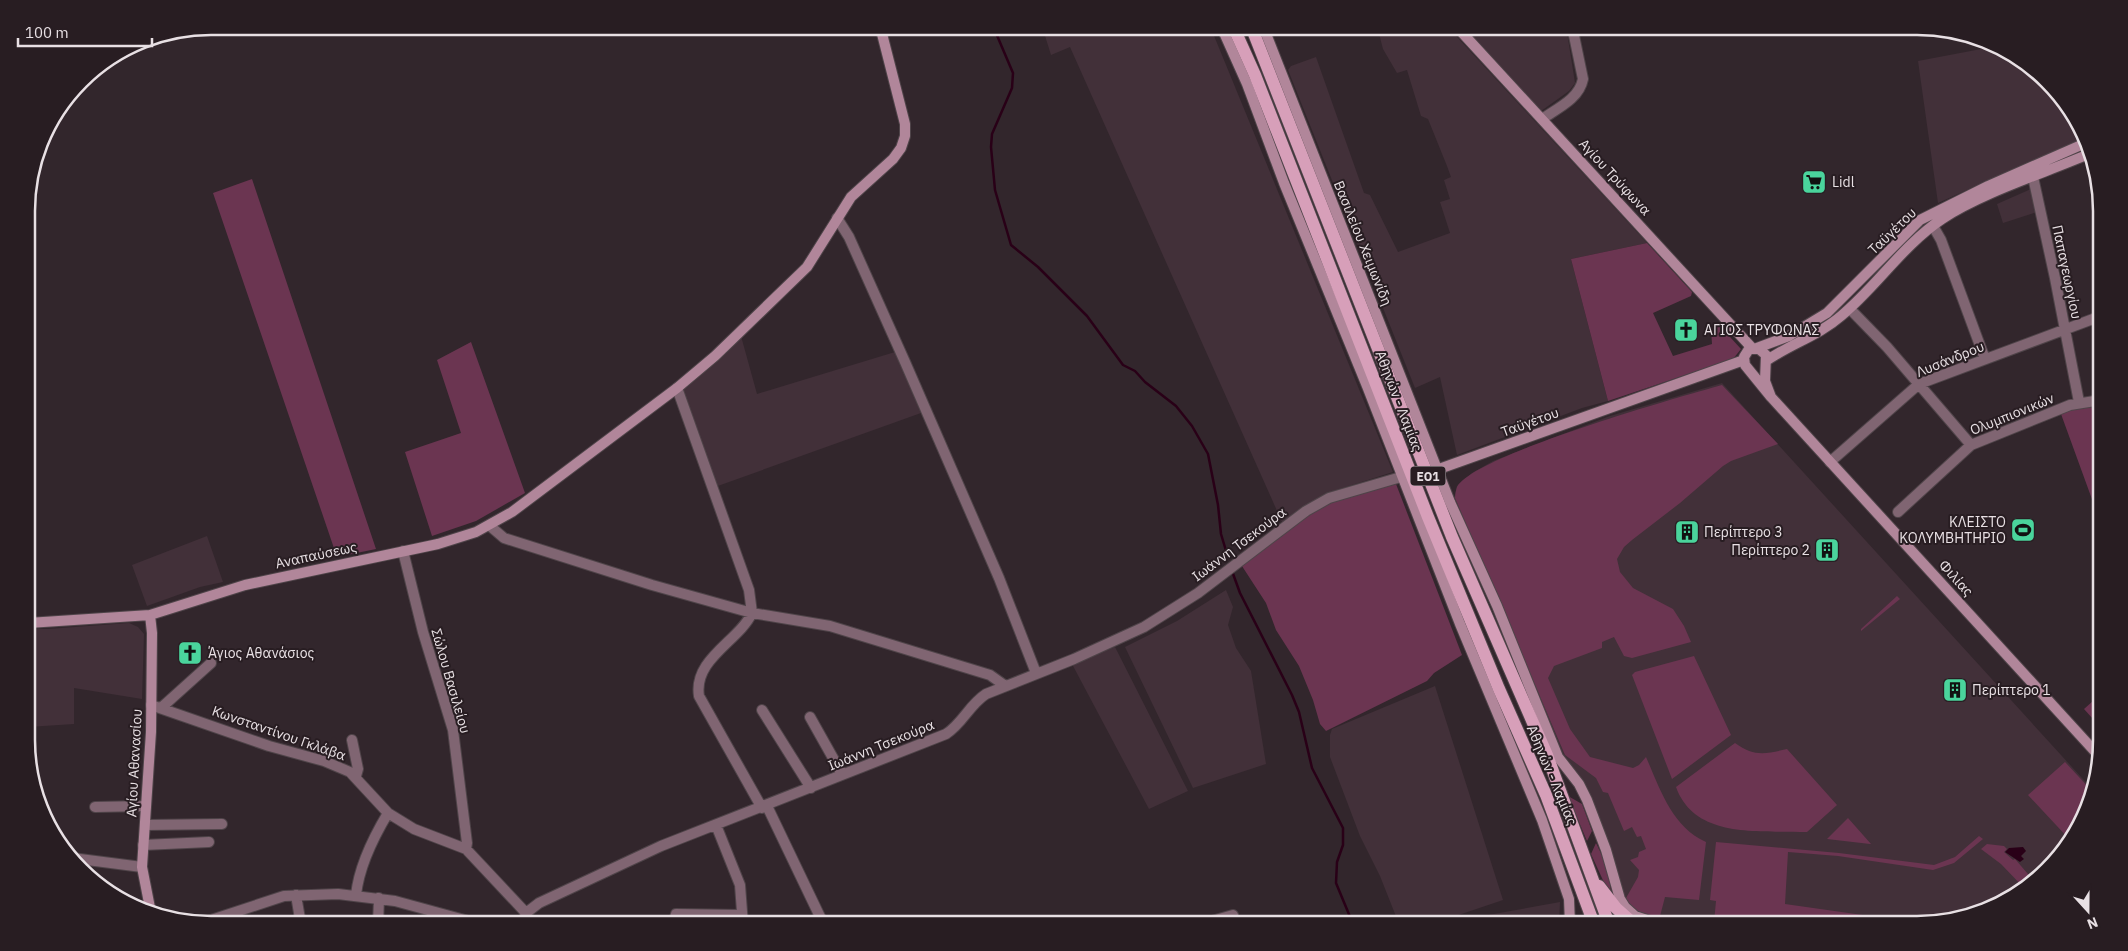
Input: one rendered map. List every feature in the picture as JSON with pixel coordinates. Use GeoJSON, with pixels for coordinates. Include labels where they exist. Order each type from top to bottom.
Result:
{"type":"FeatureCollection","features":[{"type":"Feature","properties":{"kind":"main road","name":"Αθηνών - Λαμίας"},"geometry":{"type":"LineString","coordinates":[[1237,35],[1253,70],[1428,517],[1499,689],[1546,795],[1591,916]]}},
{"type":"Feature","properties":{"kind":"main road","name":"Αθηνών - Λαμίας"},"geometry":{"type":"LineString","coordinates":[[1255,35],[1452,537],[1546,755],[1606,916]]}},
{"type":"Feature","properties":{"kind":"main road"},"geometry":{"type":"LineString","coordinates":[[1589,872],[1616,908],[1625,916]]}},
{"type":"Feature","properties":{"kind":"street","name":"Αναπαύσεως"},"geometry":{"type":"LineString","coordinates":[[35,623],[150,615],[245,585],[460,538],[490,526],[534,496],[677,388],[715,356],[807,267],[851,197],[893,158],[901,148],[905,136],[905,124],[882,35]]}},
{"type":"Feature","properties":{"kind":"street"},"geometry":{"type":"LineString","coordinates":[[1225,35],[1247,84],[1401,477],[1542,820],[1569,899],[1570,916]]}},
{"type":"Feature","properties":{"kind":"street","name":"Βασιλείου Χειμωνίδη"},"geometry":{"type":"LineString","coordinates":[[1268,35],[1450,502],[1496,606],[1558,756],[1579,784],[1587,800],[1606,850],[1620,898],[1625,907],[1635,916]]}},
{"type":"Feature","properties":{"kind":"street","name":"Αγίου Τρύφωνα"},"geometry":{"type":"LineString","coordinates":[[1464,35],[1755,348]]}},
{"type":"Feature","properties":{"kind":"street"},"geometry":{"type":"LineString","coordinates":[[1542,119],[1578,94],[1582,85],[1583,79],[1574,35]]}},
{"type":"Feature","properties":{"kind":"street","name":"Ταϋγέτου"},"geometry":{"type":"LineString","coordinates":[[1755,348],[1789,336],[1827,313],[1920,220],[1988,186],[2080,145]]}},
{"type":"Feature","properties":{"kind":"street","name":"Ταϋγέτου"},"geometry":{"type":"LineString","coordinates":[[1765,364],[1817,335],[1850,309],[1915,241],[1933,226],[1966,206],[2084,155]]}},
{"type":"Feature","properties":{"kind":"street","name":"Παπαγεωργίου"},"geometry":{"type":"LineString","coordinates":[[2033,177],[2079,402]]}},
{"type":"Feature","properties":{"kind":"street"},"geometry":{"type":"LineString","coordinates":[[837,218],[849,237],[905,362],[999,578],[1036,673]]}},
{"type":"Feature","properties":{"kind":"street"},"geometry":{"type":"LineString","coordinates":[[1933,226],[1941,240],[1985,359]]}},
{"type":"Feature","properties":{"kind":"street"},"geometry":{"type":"LineString","coordinates":[[1850,309],[1971,444]]}},
{"type":"Feature","properties":{"kind":"street","name":"Λυσάνδρου"},"geometry":{"type":"LineString","coordinates":[[1830,462],[1919,384],[2093,319]]}},
{"type":"Feature","properties":{"kind":"street"},"geometry":{"type":"LineString","coordinates":[[1755,348],[1764,352],[1765,364],[1758,370],[1750,370],[1744,360],[1747,352],[1755,348]]}},
{"type":"Feature","properties":{"kind":"street","name":"Ταϋγέτου"},"geometry":{"type":"LineString","coordinates":[[1439,470],[1744,360]]}},
{"type":"Feature","properties":{"kind":"street","name":"Φιλίας"},"geometry":{"type":"LineString","coordinates":[[1765,364],[1765,381],[1771,397]]}},
{"type":"Feature","properties":{"kind":"street","name":"Φιλίας"},"geometry":{"type":"LineString","coordinates":[[1750,370],[1771,397],[2093,749]]}},
{"type":"Feature","properties":{"kind":"street"},"geometry":{"type":"LineString","coordinates":[[677,388],[749,590],[752,613],[744,625],[727,641],[707,665],[698,687],[700,696],[764,807],[819,916]]}},
{"type":"Feature","properties":{"kind":"street","name":"Ολυμπιονικών"},"geometry":{"type":"LineString","coordinates":[[1898,512],[1971,444],[2079,402],[2093,401]]}},
{"type":"Feature","properties":{"kind":"street","name":"Ιωάννη Τσεκούρα"},"geometry":{"type":"LineString","coordinates":[[526,913],[539,903],[662,846],[946,734],[959,724],[976,701],[1004,685],[1074,659],[1144,627],[1198,593],[1306,511],[1329,498],[1401,477]]}},
{"type":"Feature","properties":{"kind":"street"},"geometry":{"type":"LineString","coordinates":[[490,526],[494,532],[509,539],[602,569],[752,613],[822,624],[856,633],[990,676],[1004,685]]}},
{"type":"Feature","properties":{"kind":"street","name":"Σώλου Βασιλείου"},"geometry":{"type":"LineString","coordinates":[[403,551],[423,632],[453,730],[466,835],[466,850]]}},
{"type":"Feature","properties":{"kind":"street","name":"Αγίου Αθανασίου"},"geometry":{"type":"LineString","coordinates":[[149,905],[142,867],[156,707],[150,615]]}},
{"type":"Feature","properties":{"kind":"street"},"geometry":{"type":"LineString","coordinates":[[156,707],[211,663]]}},
{"type":"Feature","properties":{"kind":"street","name":"Κωνσταντίνου Γκλάβα"},"geometry":{"type":"LineString","coordinates":[[156,707],[269,746],[324,761],[356,776],[388,813],[414,828],[466,850],[526,913]]}},
{"type":"Feature","properties":{"kind":"street"},"geometry":{"type":"LineString","coordinates":[[762,710],[811,788]]}},
{"type":"Feature","properties":{"kind":"street"},"geometry":{"type":"LineString","coordinates":[[810,717],[842,774]]}},
{"type":"Feature","properties":{"kind":"street"},"geometry":{"type":"LineString","coordinates":[[352,740],[358,769],[356,776]]}},
{"type":"Feature","properties":{"kind":"street"},"geometry":{"type":"LineString","coordinates":[[95,808],[146,806]]}},
{"type":"Feature","properties":{"kind":"street"},"geometry":{"type":"LineString","coordinates":[[356,895],[357,881],[366,856],[388,813]]}},
{"type":"Feature","properties":{"kind":"street"},"geometry":{"type":"LineString","coordinates":[[145,825],[222,824]]}},
{"type":"Feature","properties":{"kind":"street"},"geometry":{"type":"LineString","coordinates":[[716,825],[740,885],[742,916]]}},
{"type":"Feature","properties":{"kind":"street"},"geometry":{"type":"LineString","coordinates":[[144,844],[209,842]]}},
{"type":"Feature","properties":{"kind":"street"},"geometry":{"type":"LineString","coordinates":[[82,859],[142,867]]}},
{"type":"Feature","properties":{"kind":"street"},"geometry":{"type":"LineString","coordinates":[[296,895],[300,916]]}},
{"type":"Feature","properties":{"kind":"street"},"geometry":{"type":"LineString","coordinates":[[223,916],[268,901],[296,895],[356,895],[379,898],[442,916]]}},
{"type":"Feature","properties":{"kind":"street"},"geometry":{"type":"LineString","coordinates":[[378,916],[379,898]]}},
{"type":"Feature","properties":{"kind":"street"},"geometry":{"type":"LineString","coordinates":[[675,916],[676,914],[698,916]]}},
{"type":"Feature","properties":{"kind":"street"},"geometry":{"type":"LineString","coordinates":[[1229,916],[1233,915]]}},
{"type":"Feature","properties":{"kind":"shaded area"},"geometry":{"type":"Polygon","coordinates":[[[1045,35],[1214,35],[1393,472],[1324,494],[1282,522],[1070,47],[1051,55],[1045,35]]]}},
{"type":"Feature","properties":{"kind":"shaded area"},"geometry":{"type":"Polygon","coordinates":[[[1379,35],[1455,35],[1647,243],[1571,259],[1608,401],[1582,408],[1457,455],[1440,377],[1415,388],[1288,70],[1291,66],[1316,57],[1364,193],[1370,195],[1398,252],[1450,233],[1440,202],[1450,199],[1444,180],[1451,177],[1428,119],[1421,116],[1407,70],[1397,73],[1383,49],[1379,35]]]}},
{"type":"Feature","properties":{"kind":"shaded area"},"geometry":{"type":"Polygon","coordinates":[[[1471,35],[1567,35],[1575,83],[1569,91],[1541,111],[1471,35]]]}},
{"type":"Feature","properties":{"kind":"shaded area"},"geometry":{"type":"Polygon","coordinates":[[[1985,48],[1995,53],[2024,71],[2049,95],[2063,113],[2078,140],[1938,203],[1918,61],[1985,48]]]}},
{"type":"Feature","properties":{"kind":"shaded area"},"geometry":{"type":"Polygon","coordinates":[[[252,179],[376,549],[337,557],[213,193],[252,179]]]}},
{"type":"Feature","properties":{"kind":"shaded area"},"geometry":{"type":"Polygon","coordinates":[[[2031,189],[2037,212],[2003,223],[1997,204],[2031,189]]]}},
{"type":"Feature","properties":{"kind":"shaded area"},"geometry":{"type":"Polygon","coordinates":[[[1647,243],[1692,292],[1691,296],[1653,313],[1673,356],[1712,344],[1711,329],[1720,326],[1741,349],[1733,359],[1608,401],[1571,259],[1647,243]]]}},
{"type":"Feature","properties":{"kind":"shaded area"},"geometry":{"type":"Polygon","coordinates":[[[741,336],[757,394],[895,352],[921,413],[715,487],[682,390],[741,336]]]}},
{"type":"Feature","properties":{"kind":"shaded area"},"geometry":{"type":"Polygon","coordinates":[[[471,342],[525,493],[476,521],[432,536],[405,452],[461,433],[437,360],[471,342]]]}},
{"type":"Feature","properties":{"kind":"shaded area"},"geometry":{"type":"Polygon","coordinates":[[[1722,383],[2087,784],[2080,807],[2063,838],[2033,872],[2015,886],[1984,903],[1951,913],[1928,916],[1647,916],[1628,906],[1588,789],[1564,756],[1454,498],[1457,486],[1472,473],[1493,461],[1610,416],[1722,383]]]}},
{"type":"Feature","properties":{"kind":"shaded area"},"geometry":{"type":"Polygon","coordinates":[[[1722,385],[1778,444],[1731,461],[1723,466],[1624,547],[1617,559],[1620,572],[1633,588],[1673,609],[1684,626],[1691,642],[1632,658],[1624,656],[1614,637],[1602,642],[1602,648],[1554,666],[1548,678],[1570,729],[1590,757],[1633,768],[1639,765],[1646,757],[1668,806],[1684,827],[1706,842],[1699,900],[1665,897],[1660,916],[1647,916],[1635,910],[1626,898],[1638,877],[1639,870],[1630,860],[1638,857],[1639,852],[1646,849],[1641,836],[1637,837],[1632,827],[1624,831],[1608,793],[1603,792],[1596,778],[1565,755],[1455,495],[1457,487],[1472,474],[1500,459],[1580,428],[1722,385]]]}},
{"type":"Feature","properties":{"kind":"shaded area"},"geometry":{"type":"Polygon","coordinates":[[[2093,406],[2093,502],[2061,414],[2078,407],[2093,406]]]}},
{"type":"Feature","properties":{"kind":"shaded area"},"geometry":{"type":"Polygon","coordinates":[[[1390,484],[1396,484],[1462,655],[1434,673],[1427,681],[1326,731],[1320,724],[1313,700],[1299,666],[1276,630],[1266,603],[1240,563],[1316,507],[1390,484]]]}},
{"type":"Feature","properties":{"kind":"shaded area"},"geometry":{"type":"Polygon","coordinates":[[[207,536],[223,582],[200,587],[147,606],[132,565],[207,536]]]}},
{"type":"Feature","properties":{"kind":"shaded area"},"geometry":{"type":"Polygon","coordinates":[[[1226,590],[1233,607],[1228,625],[1236,648],[1251,671],[1266,764],[1193,788],[1125,647],[1177,621],[1226,590]]]}},
{"type":"Feature","properties":{"kind":"shaded area"},"geometry":{"type":"Polygon","coordinates":[[[1897,596],[1900,599],[1861,631],[1861,629],[1897,596]]]}},
{"type":"Feature","properties":{"kind":"shaded area"},"geometry":{"type":"Polygon","coordinates":[[[129,623],[138,627],[144,634],[142,699],[74,688],[74,724],[35,727],[35,629],[129,623]]]}},
{"type":"Feature","properties":{"kind":"shaded area"},"geometry":{"type":"Polygon","coordinates":[[[1115,647],[1188,791],[1149,809],[1072,664],[1115,647]]]}},
{"type":"Feature","properties":{"kind":"shaded area"},"geometry":{"type":"Polygon","coordinates":[[[1694,656],[1731,735],[1672,779],[1632,675],[1635,672],[1694,656]]]}},
{"type":"Feature","properties":{"kind":"shaded area"},"geometry":{"type":"Polygon","coordinates":[[[1435,686],[1503,900],[1456,916],[1396,916],[1380,876],[1360,836],[1330,757],[1330,735],[1332,729],[1435,686]]]}},
{"type":"Feature","properties":{"kind":"shaded area"},"geometry":{"type":"Polygon","coordinates":[[[2093,701],[2093,719],[2084,709],[2093,701]]]}},
{"type":"Feature","properties":{"kind":"shaded area"},"geometry":{"type":"Polygon","coordinates":[[[1735,743],[1748,751],[1760,753],[1787,749],[1837,805],[1807,832],[1731,829],[1714,824],[1698,816],[1685,804],[1676,787],[1735,743]]]}},
{"type":"Feature","properties":{"kind":"shaded area"},"geometry":{"type":"Polygon","coordinates":[[[2065,762],[2087,785],[2080,807],[2065,835],[2028,795],[2065,762]]]}},
{"type":"Feature","properties":{"kind":"shaded area"},"geometry":{"type":"Polygon","coordinates":[[[1568,796],[1582,804],[1592,831],[1587,841],[1568,796]]]}},
{"type":"Feature","properties":{"kind":"shaded area"},"geometry":{"type":"Polygon","coordinates":[[[1848,818],[1871,844],[1827,839],[1848,818]]]}},
{"type":"Feature","properties":{"kind":"shaded area"},"geometry":{"type":"Polygon","coordinates":[[[1979,836],[1983,839],[1954,863],[1933,870],[1838,856],[1788,852],[1785,904],[1870,916],[1715,916],[1716,901],[1710,900],[1716,842],[1839,853],[1934,865],[1955,857],[1979,836]]]}},
{"type":"Feature","properties":{"kind":"shaded area"},"geometry":{"type":"Polygon","coordinates":[[[1596,843],[1608,868],[1612,900],[1591,854],[1596,843]]]}},
{"type":"Feature","properties":{"kind":"shaded area"},"geometry":{"type":"Polygon","coordinates":[[[1987,844],[2004,846],[2007,849],[2004,852],[2013,860],[2015,859],[2029,875],[2019,883],[2001,864],[1981,849],[1987,844]]]}},
{"type":"Feature","properties":{"kind":"shaded area"},"geometry":{"type":"Polygon","coordinates":[[[2023,847],[2026,851],[2021,856],[2024,859],[2020,862],[2005,852],[2009,848],[2023,847]]]}},
{"type":"Feature","properties":{"kind":"shaded area"},"geometry":{"type":"Polygon","coordinates":[[[1560,902],[1559,916],[1482,916],[1560,902]]]}},
{"type":"Feature","properties":{"kind":"waterway"},"geometry":{"type":"LineString","coordinates":[[997,35],[1013,73],[1012,88],[992,134],[991,147],[995,190],[1011,245],[1038,267],[1087,316],[1123,365],[1135,371],[1145,382],[1176,406],[1192,426],[1208,454],[1218,505],[1221,534],[1227,554]]}},
{"type":"Feature","properties":{"kind":"waterway"},"geometry":{"type":"LineString","coordinates":[[1232,571],[1240,593],[1292,695],[1299,712],[1312,768],[1343,828],[1343,845],[1337,862],[1336,883],[1350,916]]}},
{"type":"Feature","properties":{"kind":"place","name":"Lidl"},"geometry":{"type":"Point","coordinates":[1814,182]}},
{"type":"Feature","properties":{"kind":"place","name":"ΑΓΙΟΣ ΤΡΥΦΩΝΑΣ"},"geometry":{"type":"Point","coordinates":[1686,330]}},
{"type":"Feature","properties":{"kind":"place","name":"ΚΛΕΙΣΤΟ ΚΟΛΥΜΒΗΤΗΡΙΟ"},"geometry":{"type":"Point","coordinates":[2023,530]}},
{"type":"Feature","properties":{"kind":"place","name":"Περίπτερο 3"},"geometry":{"type":"Point","coordinates":[1687,532]}},
{"type":"Feature","properties":{"kind":"place","name":"Περίπτερο 2"},"geometry":{"type":"Point","coordinates":[1827,550]}},
{"type":"Feature","properties":{"kind":"place","name":"Άγιος Αθανάσιος"},"geometry":{"type":"Point","coordinates":[190,653]}},
{"type":"Feature","properties":{"kind":"place","name":"Περίπτερο 1"},"geometry":{"type":"Point","coordinates":[1955,690]}}]}
